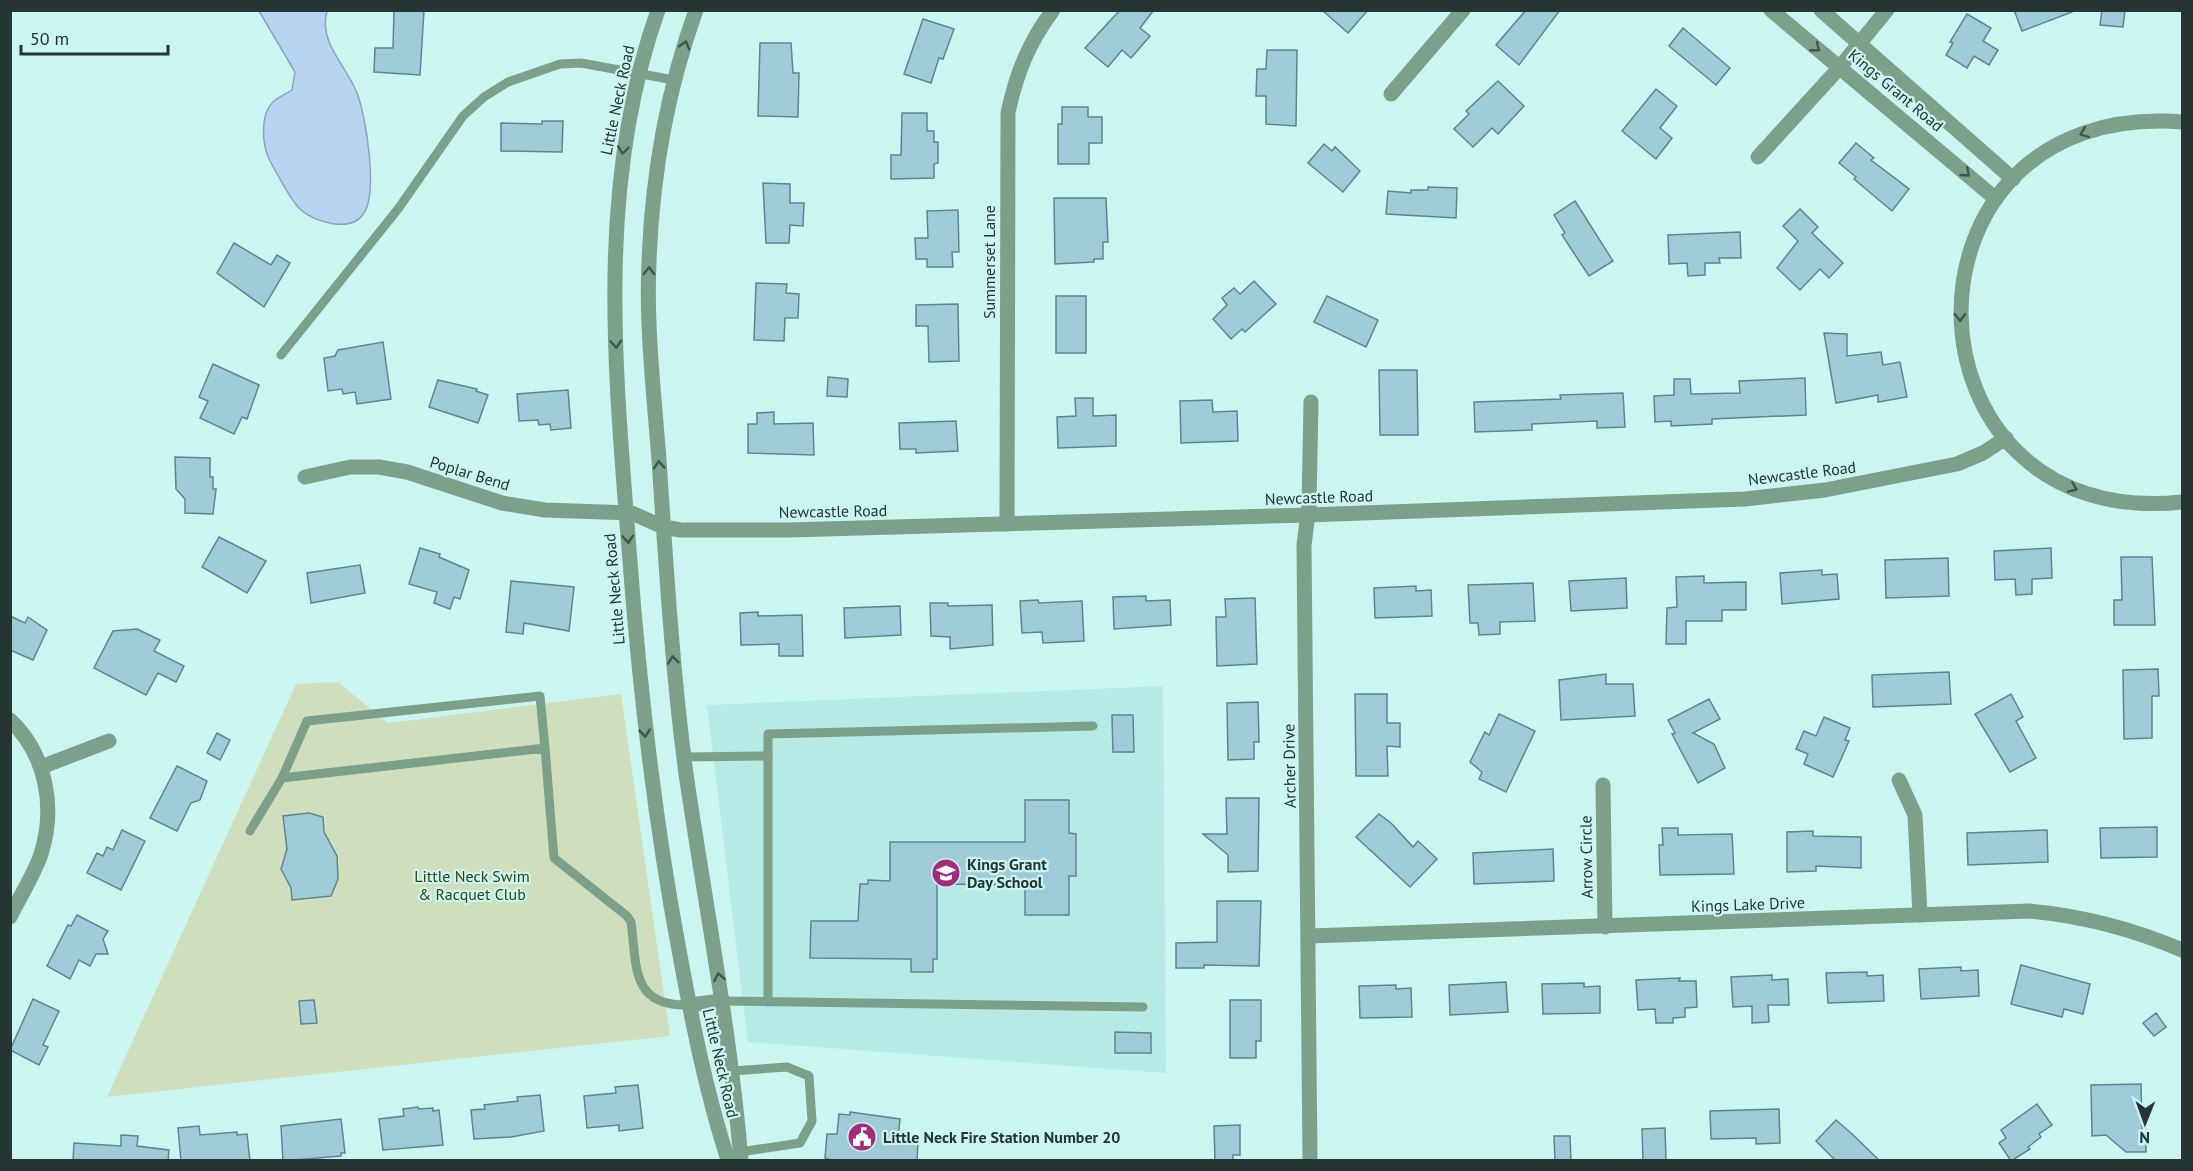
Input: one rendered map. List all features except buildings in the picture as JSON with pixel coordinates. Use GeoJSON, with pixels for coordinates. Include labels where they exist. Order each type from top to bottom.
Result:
{"type":"FeatureCollection","features":[{"type":"Feature","properties":{"kind":"street","name":"Little Neck Road"},"geometry":{"type":"LineString","coordinates":[[658,10],[639,72],[619,181],[614,242],[614,302],[626,513],[647,746],[666,878],[689,1005],[715,1119],[736,1158]]}},
{"type":"Feature","properties":{"kind":"street","name":"Little Neck Road"},"geometry":{"type":"LineString","coordinates":[[696,10],[674,80],[653,192],[648,264],[650,323],[672,645],[684,757],[732,1071],[736,1158]]}},
{"type":"Feature","properties":{"kind":"street","name":"Summerset Lane"},"geometry":{"type":"LineString","coordinates":[[1007,524],[1008,112],[1014,83],[1025,54],[1053,10]]}},
{"type":"Feature","properties":{"kind":"street"},"geometry":{"type":"LineString","coordinates":[[1391,94],[1463,10]]}},
{"type":"Feature","properties":{"kind":"street","name":"Kings Grant Road"},"geometry":{"type":"LineString","coordinates":[[1771,10],[1996,199]]}},
{"type":"Feature","properties":{"kind":"street","name":"Kings Grant Road"},"geometry":{"type":"LineString","coordinates":[[1821,10],[2013,179]]}},
{"type":"Feature","properties":{"kind":"street"},"geometry":{"type":"LineString","coordinates":[[1758,157],[1840,67],[1887,10]]}},
{"type":"Feature","properties":{"kind":"street"},"geometry":{"type":"LineString","coordinates":[[2182,122],[2148,120],[2096,128],[2068,139],[2043,154],[2013,179],[1996,199],[1969,252],[1962,280],[1960,322],[1966,363],[1978,396],[2006,438],[2039,468],[2064,484],[2120,503],[2156,505],[2182,502]]}},
{"type":"Feature","properties":{"kind":"street","name":"Archer Drive"},"geometry":{"type":"LineString","coordinates":[[1310,1161],[1304,545],[1308,515],[1311,402]]}},
{"type":"Feature","properties":{"kind":"street","name":"Newcastle Road"},"geometry":{"type":"LineString","coordinates":[[626,513],[663,527],[681,530],[789,530],[1308,515],[1745,499],[1825,490],[1957,464],[1983,453],[2006,438]]}},
{"type":"Feature","properties":{"kind":"street","name":"Poplar Bend"},"geometry":{"type":"LineString","coordinates":[[305,477],[350,467],[379,467],[407,472],[502,503],[556,512],[626,513]]}},
{"type":"Feature","properties":{"kind":"street"},"geometry":{"type":"LineString","coordinates":[[10,720],[30,744],[41,767],[48,808],[46,833],[40,856],[10,916]]}},
{"type":"Feature","properties":{"kind":"street"},"geometry":{"type":"LineString","coordinates":[[41,767],[109,741]]}},
{"type":"Feature","properties":{"kind":"street"},"geometry":{"type":"LineString","coordinates":[[1899,780],[1915,815],[1920,915]]}},
{"type":"Feature","properties":{"kind":"street","name":"Arrow Circle"},"geometry":{"type":"LineString","coordinates":[[1603,785],[1605,927]]}},
{"type":"Feature","properties":{"kind":"street","name":"Kings Lake Drive"},"geometry":{"type":"LineString","coordinates":[[1309,936],[2030,911],[2066,915],[2110,924],[2182,950]]}},
{"type":"Feature","properties":{"kind":"street"},"geometry":{"type":"LineString","coordinates":[[689,1005],[723,1001]]}},
{"type":"Feature","properties":{"kind":"lane"},"geometry":{"type":"LineString","coordinates":[[281,355],[398,209],[463,116],[484,97],[508,82],[560,64],[581,63],[674,80]]}},
{"type":"Feature","properties":{"kind":"lane"},"geometry":{"type":"LineString","coordinates":[[250,831],[282,778],[307,721],[540,696],[554,858],[627,916],[631,922],[640,986],[652,999],[672,1006],[689,1005]]}},
{"type":"Feature","properties":{"kind":"lane"},"geometry":{"type":"LineString","coordinates":[[768,1002],[768,734],[1093,726]]}},
{"type":"Feature","properties":{"kind":"lane"},"geometry":{"type":"LineString","coordinates":[[282,778],[545,748]]}},
{"type":"Feature","properties":{"kind":"lane"},"geometry":{"type":"LineString","coordinates":[[684,757],[768,756]]}},
{"type":"Feature","properties":{"kind":"lane"},"geometry":{"type":"LineString","coordinates":[[723,1001],[1143,1007]]}},
{"type":"Feature","properties":{"kind":"lane"},"geometry":{"type":"LineString","coordinates":[[732,1071],[787,1067],[809,1076],[812,1120],[800,1143],[736,1158]]}},
{"type":"Feature","properties":{"kind":"shaded area"},"geometry":{"type":"Polygon","coordinates":[[[259,11],[327,11],[326,33],[334,53],[357,93],[367,136],[370,172],[368,203],[364,213],[351,223],[324,222],[300,209],[269,159],[264,138],[266,114],[273,102],[292,90],[295,72],[259,11]]]}},
{"type":"Feature","properties":{"kind":"shaded area","name":"Kings Grant Day School"},"geometry":{"type":"Polygon","coordinates":[[[1163,686],[1166,1073],[748,1042],[707,705],[1163,686]]]}},
{"type":"Feature","properties":{"kind":"green space","name":"Little Neck Swim & Racquet Club"},"geometry":{"type":"Polygon","coordinates":[[[338,682],[388,723],[621,694],[670,1036],[107,1097],[296,684],[338,682]]]}},
{"type":"Feature","properties":{"kind":"place","name":"Kings Grant Day School"},"geometry":{"type":"Point","coordinates":[946,873]}},
{"type":"Feature","properties":{"kind":"place","name":"Little Neck Fire Station Number 20"},"geometry":{"type":"Point","coordinates":[862,1137]}}]}
